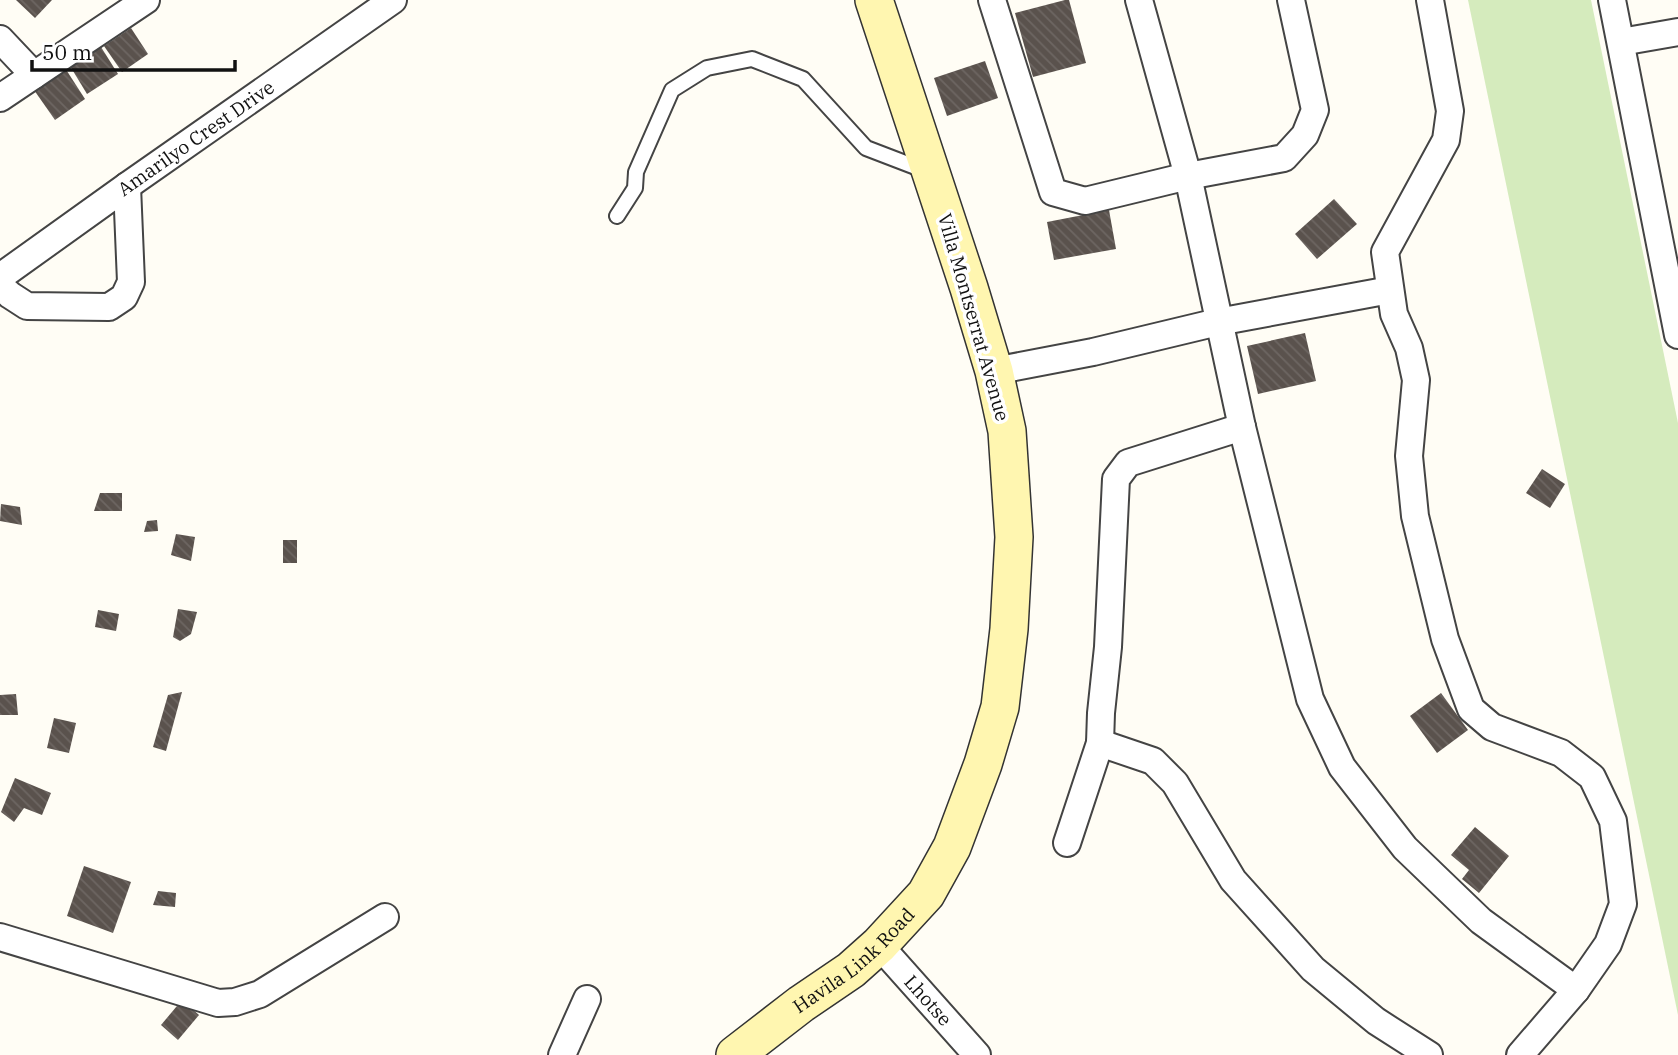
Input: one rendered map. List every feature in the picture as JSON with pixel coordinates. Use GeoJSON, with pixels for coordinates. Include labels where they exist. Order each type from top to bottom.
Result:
{"type":"FeatureCollection","features":[{"type":"Feature","properties":{"kind":"street"},"geometry":{"type":"LineString","coordinates":[[0,98],[146,0]]}},
{"type":"Feature","properties":{"kind":"street","name":"Amarilyo Crest Drive"},"geometry":{"type":"LineString","coordinates":[[0,277],[393,0]]}},
{"type":"Feature","properties":{"kind":"street","name":"Villa Montserrat Avenue"},"geometry":{"type":"LineString","coordinates":[[874,0],[969,288],[994,371],[1007,431],[1014,537],[1009,629],[1000,706],[983,764],[952,847]]}},
{"type":"Feature","properties":{"kind":"street"},"geometry":{"type":"LineString","coordinates":[[992,0],[1053,192],[1085,201],[1188,176],[1284,158],[1304,135],[1315,110],[1291,0]]}},
{"type":"Feature","properties":{"kind":"street"},"geometry":{"type":"LineString","coordinates":[[1139,0],[1188,176],[1242,427],[1310,699],[1342,767],[1405,848],[1481,921],[1576,990]]}},
{"type":"Feature","properties":{"kind":"street"},"geometry":{"type":"LineString","coordinates":[[1430,0],[1450,111],[1446,140],[1385,252],[1394,314],[1409,348],[1416,380],[1409,456],[1415,516],[1445,639],[1471,709],[1492,727],[1561,753],[1592,777],[1612,821],[1623,904],[1608,944],[1576,990],[1520,1055]]}},
{"type":"Feature","properties":{"kind":"street"},"geometry":{"type":"LineString","coordinates":[[1612,0],[1678,334]]}},
{"type":"Feature","properties":{"kind":"street"},"geometry":{"type":"LineString","coordinates":[[1621,42],[1678,32]]}},
{"type":"Feature","properties":{"kind":"street"},"geometry":{"type":"LineString","coordinates":[[0,39],[34,75]]}},
{"type":"Feature","properties":{"kind":"street"},"geometry":{"type":"LineString","coordinates":[[0,286],[27,306],[108,307],[124,296],[131,282],[127,186]]}},
{"type":"Feature","properties":{"kind":"street"},"geometry":{"type":"LineString","coordinates":[[994,371],[1093,352],[1219,322],[1390,289]]}},
{"type":"Feature","properties":{"kind":"street"},"geometry":{"type":"LineString","coordinates":[[1067,843],[1100,743],[1109,633],[1116,480],[1128,463],[1242,427]]}},
{"type":"Feature","properties":{"kind":"street"},"geometry":{"type":"LineString","coordinates":[[1100,743],[1153,761],[1175,783],[1233,880],[1313,969],[1376,1021],[1429,1055]]}},
{"type":"Feature","properties":{"kind":"street","name":"Havila Link Road"},"geometry":{"type":"LineString","coordinates":[[735,1055],[801,1004],[851,970],[879,945],[926,894],[952,847]]}},
{"type":"Feature","properties":{"kind":"street"},"geometry":{"type":"LineString","coordinates":[[0,937],[218,1003],[235,1002],[260,994],[385,917]]}},
{"type":"Feature","properties":{"kind":"street","name":"Lhotse"},"geometry":{"type":"LineString","coordinates":[[879,945],[977,1055]]}},
{"type":"Feature","properties":{"kind":"street"},"geometry":{"type":"LineString","coordinates":[[562,1055],[587,999]]}},
{"type":"Feature","properties":{"kind":"lane"},"geometry":{"type":"LineString","coordinates":[[617,216],[635,188],[636,172],[671,90],[707,68],[752,59],[803,79],[866,148],[931,173]]}},
{"type":"Feature","properties":{"kind":"green space"},"geometry":{"type":"Polygon","coordinates":[[[1468,0],[1591,0],[1678,423],[1678,1015],[1468,0]]]}},
{"type":"Feature","properties":{"kind":"building"},"geometry":{"type":"Polygon","coordinates":[[[16,0],[52,0],[35,18],[16,0]]]}},
{"type":"Feature","properties":{"kind":"building"},"geometry":{"type":"Polygon","coordinates":[[[1069,0],[1086,63],[1033,77],[1015,13],[1069,0]]]}},
{"type":"Feature","properties":{"kind":"building"},"geometry":{"type":"Polygon","coordinates":[[[131,28],[148,54],[122,72],[104,46],[131,28]]]}},
{"type":"Feature","properties":{"kind":"building"},"geometry":{"type":"Polygon","coordinates":[[[101,47],[118,74],[87,94],[70,66],[101,47]]]}},
{"type":"Feature","properties":{"kind":"building"},"geometry":{"type":"Polygon","coordinates":[[[985,61],[998,98],[947,116],[934,78],[985,61]]]}},
{"type":"Feature","properties":{"kind":"building"},"geometry":{"type":"Polygon","coordinates":[[[65,68],[85,99],[55,120],[34,90],[65,68]]]}},
{"type":"Feature","properties":{"kind":"building"},"geometry":{"type":"Polygon","coordinates":[[[1334,199],[1357,224],[1317,259],[1295,234],[1334,199]]]}},
{"type":"Feature","properties":{"kind":"building"},"geometry":{"type":"Polygon","coordinates":[[[1109,210],[1116,249],[1054,260],[1047,222],[1109,210]]]}},
{"type":"Feature","properties":{"kind":"building"},"geometry":{"type":"Polygon","coordinates":[[[1305,333],[1316,381],[1258,394],[1247,346],[1305,333]]]}},
{"type":"Feature","properties":{"kind":"building"},"geometry":{"type":"Polygon","coordinates":[[[1542,469],[1565,484],[1550,508],[1526,493],[1542,469]]]}},
{"type":"Feature","properties":{"kind":"building"},"geometry":{"type":"Polygon","coordinates":[[[100,493],[122,493],[122,511],[94,511],[100,493]]]}},
{"type":"Feature","properties":{"kind":"building"},"geometry":{"type":"Polygon","coordinates":[[[1,504],[20,507],[22,525],[0,521],[1,504]]]}},
{"type":"Feature","properties":{"kind":"building"},"geometry":{"type":"Polygon","coordinates":[[[157,520],[158,531],[144,532],[147,521],[157,520]]]}},
{"type":"Feature","properties":{"kind":"building"},"geometry":{"type":"Polygon","coordinates":[[[176,534],[195,537],[191,561],[171,555],[176,534]]]}},
{"type":"Feature","properties":{"kind":"building"},"geometry":{"type":"Polygon","coordinates":[[[283,540],[297,540],[297,563],[283,563],[283,540]]]}},
{"type":"Feature","properties":{"kind":"building"},"geometry":{"type":"Polygon","coordinates":[[[178,609],[197,612],[191,634],[180,641],[173,637],[178,609]]]}},
{"type":"Feature","properties":{"kind":"building"},"geometry":{"type":"Polygon","coordinates":[[[98,610],[119,614],[116,631],[95,627],[98,610]]]}},
{"type":"Feature","properties":{"kind":"building"},"geometry":{"type":"Polygon","coordinates":[[[182,692],[166,751],[153,747],[168,695],[182,692]]]}},
{"type":"Feature","properties":{"kind":"building"},"geometry":{"type":"Polygon","coordinates":[[[1441,693],[1468,730],[1437,753],[1410,716],[1441,693]]]}},
{"type":"Feature","properties":{"kind":"building"},"geometry":{"type":"Polygon","coordinates":[[[16,694],[18,715],[0,715],[0,695],[16,694]]]}},
{"type":"Feature","properties":{"kind":"building"},"geometry":{"type":"Polygon","coordinates":[[[54,718],[76,723],[69,753],[47,748],[54,718]]]}},
{"type":"Feature","properties":{"kind":"building"},"geometry":{"type":"Polygon","coordinates":[[[15,778],[51,793],[42,815],[24,808],[14,822],[1,812],[15,778]]]}},
{"type":"Feature","properties":{"kind":"building"},"geometry":{"type":"Polygon","coordinates":[[[1475,827],[1509,856],[1479,893],[1462,879],[1469,870],[1451,855],[1475,827]]]}},
{"type":"Feature","properties":{"kind":"building"},"geometry":{"type":"Polygon","coordinates":[[[84,866],[131,882],[113,933],[67,916],[84,866]]]}},
{"type":"Feature","properties":{"kind":"building"},"geometry":{"type":"Polygon","coordinates":[[[158,891],[176,893],[175,907],[153,905],[158,891]]]}},
{"type":"Feature","properties":{"kind":"building"},"geometry":{"type":"Polygon","coordinates":[[[182,1000],[199,1015],[178,1040],[161,1025],[182,1000]]]}}]}
